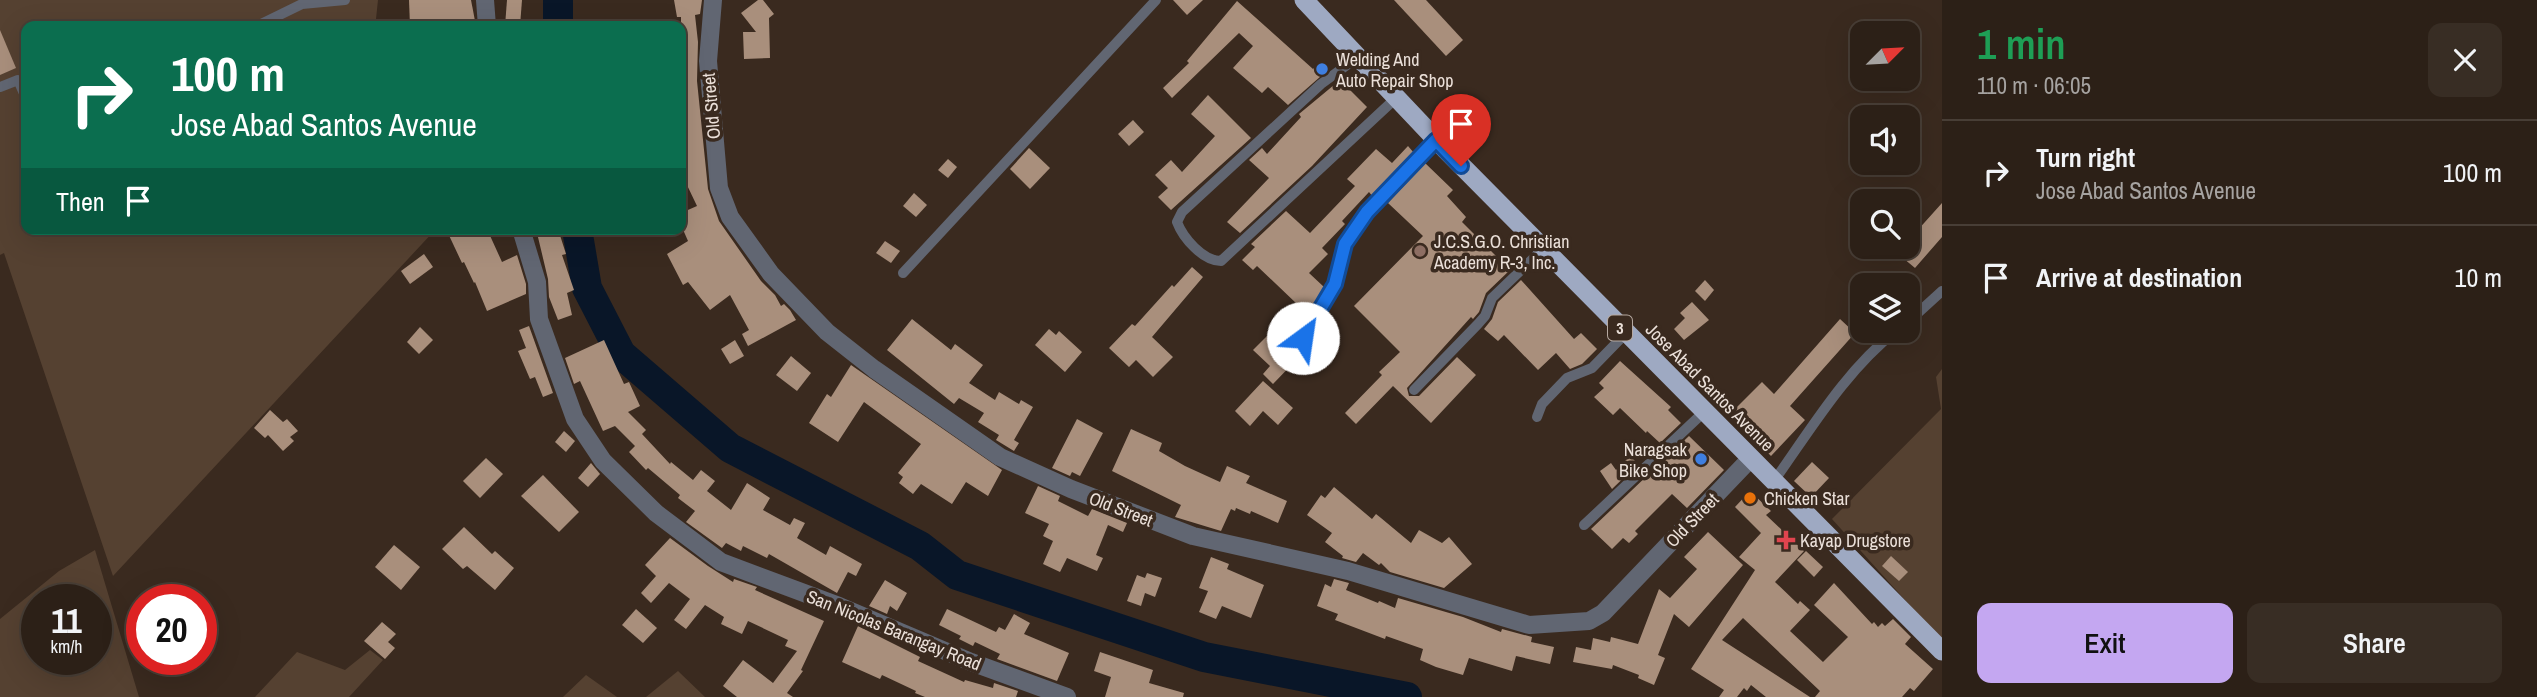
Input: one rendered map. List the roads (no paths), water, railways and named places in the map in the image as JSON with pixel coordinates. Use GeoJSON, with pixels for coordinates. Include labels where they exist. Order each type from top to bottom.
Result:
{"type":"FeatureCollection","features":[{"type":"Feature","properties":{"kind":"highway","name":"Jose Abad Santos Avenue"},"geometry":{"type":"LineString","coordinates":[[1304,0],[1436,140],[1942,651]]}},
{"type":"Feature","properties":{"kind":"street"},"geometry":{"type":"LineString","coordinates":[[485,0],[487,21]]}},
{"type":"Feature","properties":{"kind":"street","name":"Old Street"},"geometry":{"type":"LineString","coordinates":[[713,0],[708,61],[719,188],[730,217],[749,247],[827,332],[874,369],[1000,457],[1033,473],[1193,536],[1348,571],[1529,625],[1589,621],[1603,613],[1751,458]]}},
{"type":"Feature","properties":{"kind":"street","name":"San Nicolas Barangay Road"},"geometry":{"type":"LineString","coordinates":[[524,235],[537,282],[539,319],[575,419],[603,461],[656,513],[721,562],[839,606],[971,662],[1027,690],[1067,697]]}},
{"type":"Feature","properties":{"kind":"lane"},"geometry":{"type":"LineString","coordinates":[[268,21],[302,5],[345,0]]}},
{"type":"Feature","properties":{"kind":"lane"},"geometry":{"type":"LineString","coordinates":[[903,273],[1156,0]]}},
{"type":"Feature","properties":{"kind":"lane"},"geometry":{"type":"LineString","coordinates":[[1358,57],[1321,84],[1182,212],[1177,222],[1181,232],[1206,257],[1221,261],[1396,98]]}},
{"type":"Feature","properties":{"kind":"lane"},"geometry":{"type":"LineString","coordinates":[[0,87],[18,80],[21,87]]}},
{"type":"Feature","properties":{"kind":"lane"},"geometry":{"type":"LineString","coordinates":[[1303,338],[1335,284],[1345,244],[1367,212],[1436,140]]}},
{"type":"Feature","properties":{"kind":"lane"},"geometry":{"type":"LineString","coordinates":[[1415,390],[1485,316],[1492,299],[1543,249]]}},
{"type":"Feature","properties":{"kind":"lane"},"geometry":{"type":"LineString","coordinates":[[1920,311],[1942,291]]}},
{"type":"Feature","properties":{"kind":"lane"},"geometry":{"type":"LineString","coordinates":[[1537,417],[1542,404],[1567,378],[1592,368],[1626,333]]}},
{"type":"Feature","properties":{"kind":"lane"},"geometry":{"type":"LineString","coordinates":[[1774,481],[1833,398],[1880,343]]}},
{"type":"Feature","properties":{"kind":"lane"},"geometry":{"type":"LineString","coordinates":[[1584,525],[1704,411]]}},
{"type":"Feature","properties":{"kind":"waterway"},"geometry":{"type":"LineString","coordinates":[[558,0],[558,21]]}},
{"type":"Feature","properties":{"kind":"waterway"},"geometry":{"type":"LineString","coordinates":[[578,235],[587,288],[621,354],[730,448],[920,546],[957,575],[1204,657],[1407,697]]}},
{"type":"Feature","properties":{"kind":"place","name":"Welding And Auto Repair Shop"},"geometry":{"type":"Point","coordinates":[1322,69]}},
{"type":"Feature","properties":{"kind":"place","name":"J.C.S.G.O. Christian Academy R-3, Inc."},"geometry":{"type":"Point","coordinates":[1420,251]}},
{"type":"Feature","properties":{"kind":"place","name":"Naragsak Bike Shop"},"geometry":{"type":"Point","coordinates":[1701,459]}},
{"type":"Feature","properties":{"kind":"place","name":"Chicken Star"},"geometry":{"type":"Point","coordinates":[1750,498]}},
{"type":"Feature","properties":{"kind":"place","name":"Kayap Drugstore"},"geometry":{"type":"Point","coordinates":[1786,540]}}]}
